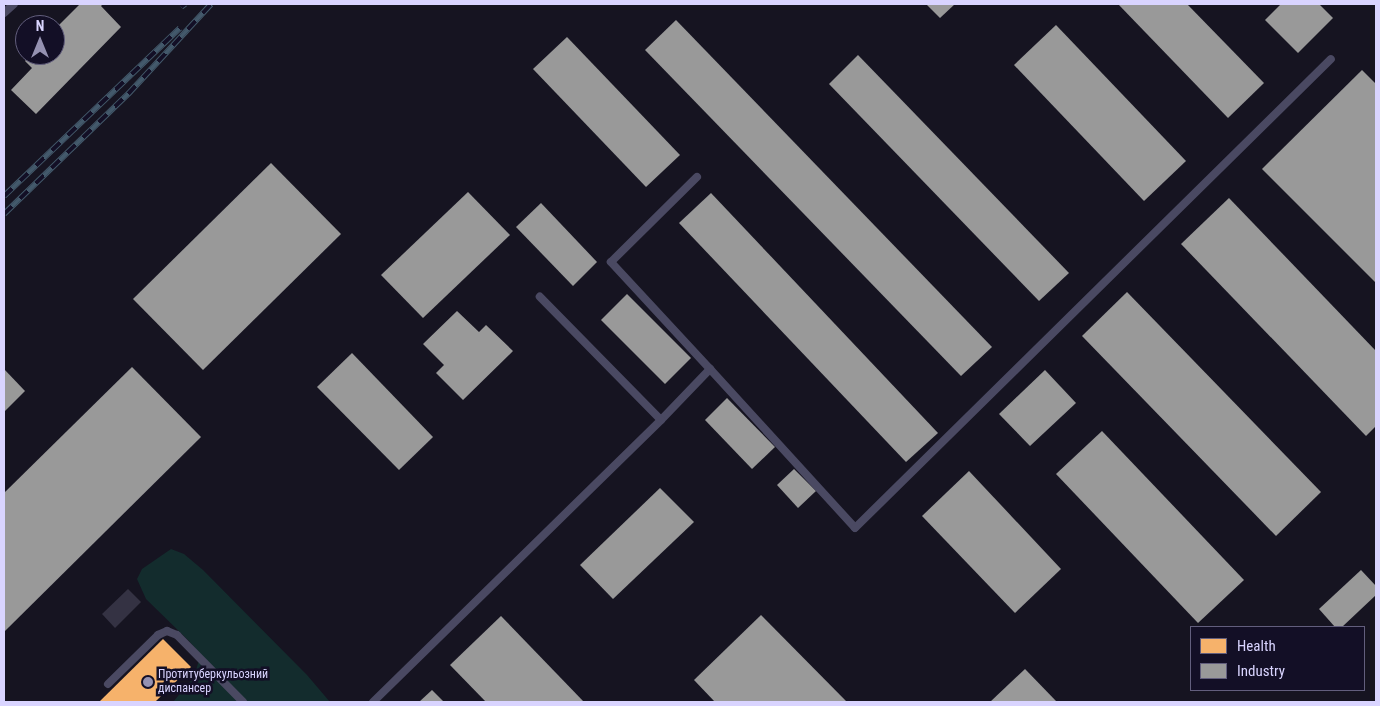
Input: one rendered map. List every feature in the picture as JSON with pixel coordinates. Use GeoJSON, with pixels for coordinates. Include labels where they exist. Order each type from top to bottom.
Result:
{"type":"FeatureCollection","features":[{"type":"Feature","properties":{"kind":"lane"},"geometry":{"type":"LineString","coordinates":[[4,13],[14,4]]}},
{"type":"Feature","properties":{"kind":"lane"},"geometry":{"type":"LineString","coordinates":[[697,177],[610,262],[855,528],[1331,58]]}},
{"type":"Feature","properties":{"kind":"lane"},"geometry":{"type":"LineString","coordinates":[[540,297],[661,420]]}},
{"type":"Feature","properties":{"kind":"lane"},"geometry":{"type":"LineString","coordinates":[[372,702],[661,420],[710,369]]}},
{"type":"Feature","properties":{"kind":"lane"},"geometry":{"type":"LineString","coordinates":[[108,684],[158,635],[168,631],[177,635],[243,702]]}},
{"type":"Feature","properties":{"kind":"green space"},"geometry":{"type":"Polygon","coordinates":[[[171,549],[184,554],[203,570],[307,675],[330,702],[173,702],[194,677],[199,660],[196,649],[146,599],[137,579],[142,569],[171,549]]]}},
{"type":"Feature","properties":{"kind":"building: Health","name":"Протитуберкульозний диспансер"},"geometry":{"type":"Polygon","coordinates":[[[163,639],[191,667],[155,702],[99,702],[163,639]]]}},
{"type":"Feature","properties":{"kind":"building: Industry"},"geometry":{"type":"Polygon","coordinates":[[[80,4],[103,4],[101,6],[121,27],[36,114],[11,90],[32,68],[29,65],[65,65],[65,19],[80,4]]]}},
{"type":"Feature","properties":{"kind":"building: Industry"},"geometry":{"type":"Polygon","coordinates":[[[926,4],[955,4],[940,18],[926,4]]]}},
{"type":"Feature","properties":{"kind":"building: Industry"},"geometry":{"type":"Polygon","coordinates":[[[1118,4],[1187,4],[1264,83],[1228,118],[1118,4]]]}},
{"type":"Feature","properties":{"kind":"building: Industry"},"geometry":{"type":"Polygon","coordinates":[[[1281,4],[1319,4],[1333,18],[1298,53],[1265,20],[1281,4]]]}},
{"type":"Feature","properties":{"kind":"building: Industry"},"geometry":{"type":"Polygon","coordinates":[[[676,20],[992,347],[961,376],[645,50],[676,20]]]}},
{"type":"Feature","properties":{"kind":"building: Industry"},"geometry":{"type":"Polygon","coordinates":[[[1056,25],[1186,161],[1144,201],[1014,65],[1056,25]]]}},
{"type":"Feature","properties":{"kind":"building: Industry"},"geometry":{"type":"Polygon","coordinates":[[[567,37],[680,155],[646,187],[533,69],[567,37]]]}},
{"type":"Feature","properties":{"kind":"building: Industry"},"geometry":{"type":"Polygon","coordinates":[[[858,55],[1069,273],[1039,301],[829,84],[858,55]]]}},
{"type":"Feature","properties":{"kind":"building: Industry"},"geometry":{"type":"Polygon","coordinates":[[[1362,70],[1376,84],[1376,283],[1262,169],[1362,70]]]}},
{"type":"Feature","properties":{"kind":"building: Industry"},"geometry":{"type":"Polygon","coordinates":[[[271,163],[341,234],[203,370],[133,299],[271,163]]]}},
{"type":"Feature","properties":{"kind":"building: Industry"},"geometry":{"type":"Polygon","coordinates":[[[468,192],[510,235],[423,318],[381,275],[468,192]]]}},
{"type":"Feature","properties":{"kind":"building: Industry"},"geometry":{"type":"Polygon","coordinates":[[[711,193],[938,433],[906,462],[679,223],[711,193]]]}},
{"type":"Feature","properties":{"kind":"building: Industry"},"geometry":{"type":"Polygon","coordinates":[[[1229,198],[1376,351],[1376,426],[1366,436],[1181,244],[1229,198]]]}},
{"type":"Feature","properties":{"kind":"building: Industry"},"geometry":{"type":"Polygon","coordinates":[[[541,203],[597,262],[573,286],[516,227],[541,203]]]}},
{"type":"Feature","properties":{"kind":"building: Industry"},"geometry":{"type":"Polygon","coordinates":[[[1127,292],[1321,492],[1276,536],[1082,336],[1127,292]]]}},
{"type":"Feature","properties":{"kind":"building: Industry"},"geometry":{"type":"Polygon","coordinates":[[[627,294],[691,358],[665,384],[601,320],[627,294]]]}},
{"type":"Feature","properties":{"kind":"building: Industry"},"geometry":{"type":"Polygon","coordinates":[[[457,311],[479,332],[486,325],[513,351],[463,400],[436,373],[444,365],[423,344],[457,311]]]}},
{"type":"Feature","properties":{"kind":"building: Industry"},"geometry":{"type":"Polygon","coordinates":[[[352,353],[433,437],[399,470],[317,387],[352,353]]]}},
{"type":"Feature","properties":{"kind":"building: Industry"},"geometry":{"type":"Polygon","coordinates":[[[132,367],[201,437],[4,632],[4,493],[132,367]]]}},
{"type":"Feature","properties":{"kind":"building: Industry"},"geometry":{"type":"Polygon","coordinates":[[[4,369],[25,391],[4,412],[4,369]]]}},
{"type":"Feature","properties":{"kind":"building: Industry"},"geometry":{"type":"Polygon","coordinates":[[[1045,370],[1076,403],[1030,446],[999,414],[1045,370]]]}},
{"type":"Feature","properties":{"kind":"building: Industry"},"geometry":{"type":"Polygon","coordinates":[[[727,398],[775,447],[752,469],[705,420],[727,398]]]}},
{"type":"Feature","properties":{"kind":"building: Industry"},"geometry":{"type":"Polygon","coordinates":[[[1102,431],[1244,580],[1198,623],[1056,474],[1102,431]]]}},
{"type":"Feature","properties":{"kind":"building: Industry"},"geometry":{"type":"Polygon","coordinates":[[[794,469],[816,491],[798,508],[777,485],[794,469]]]}},
{"type":"Feature","properties":{"kind":"building: Industry"},"geometry":{"type":"Polygon","coordinates":[[[969,471],[1061,569],[1015,613],[922,516],[969,471]]]}},
{"type":"Feature","properties":{"kind":"building: Industry"},"geometry":{"type":"Polygon","coordinates":[[[660,488],[694,522],[613,599],[580,565],[660,488]]]}},
{"type":"Feature","properties":{"kind":"building: Industry"},"geometry":{"type":"Polygon","coordinates":[[[1361,570],[1376,586],[1376,595],[1343,626],[1334,626],[1319,609],[1361,570]]]}},
{"type":"Feature","properties":{"kind":"building: Industry"},"geometry":{"type":"Polygon","coordinates":[[[761,615],[847,702],[715,702],[694,680],[761,615]]]}},
{"type":"Feature","properties":{"kind":"building: Industry"},"geometry":{"type":"Polygon","coordinates":[[[501,616],[584,702],[486,702],[450,665],[501,616]]]}},
{"type":"Feature","properties":{"kind":"building: Industry"},"geometry":{"type":"Polygon","coordinates":[[[1025,669],[1057,702],[990,702],[1025,669]]]}},
{"type":"Feature","properties":{"kind":"building: Industry"},"geometry":{"type":"Polygon","coordinates":[[[432,690],[444,702],[419,702],[432,690]]]}},
{"type":"Feature","properties":{"kind":"building: Other"},"geometry":{"type":"Polygon","coordinates":[[[128,589],[141,602],[115,628],[102,614],[128,589]]]}},
{"type":"Feature","properties":{"kind":"railway"},"geometry":{"type":"LineString","coordinates":[[181,7],[185,4]]}},
{"type":"Feature","properties":{"kind":"railway"},"geometry":{"type":"LineString","coordinates":[[4,214],[128,94],[211,4]]}},
{"type":"Feature","properties":{"kind":"railway"},"geometry":{"type":"LineString","coordinates":[[4,196],[180,28]]}},
{"type":"Feature","properties":{"kind":"place","name":"Протитуберкульозний диспансер"},"geometry":{"type":"Point","coordinates":[148,682]}}]}
